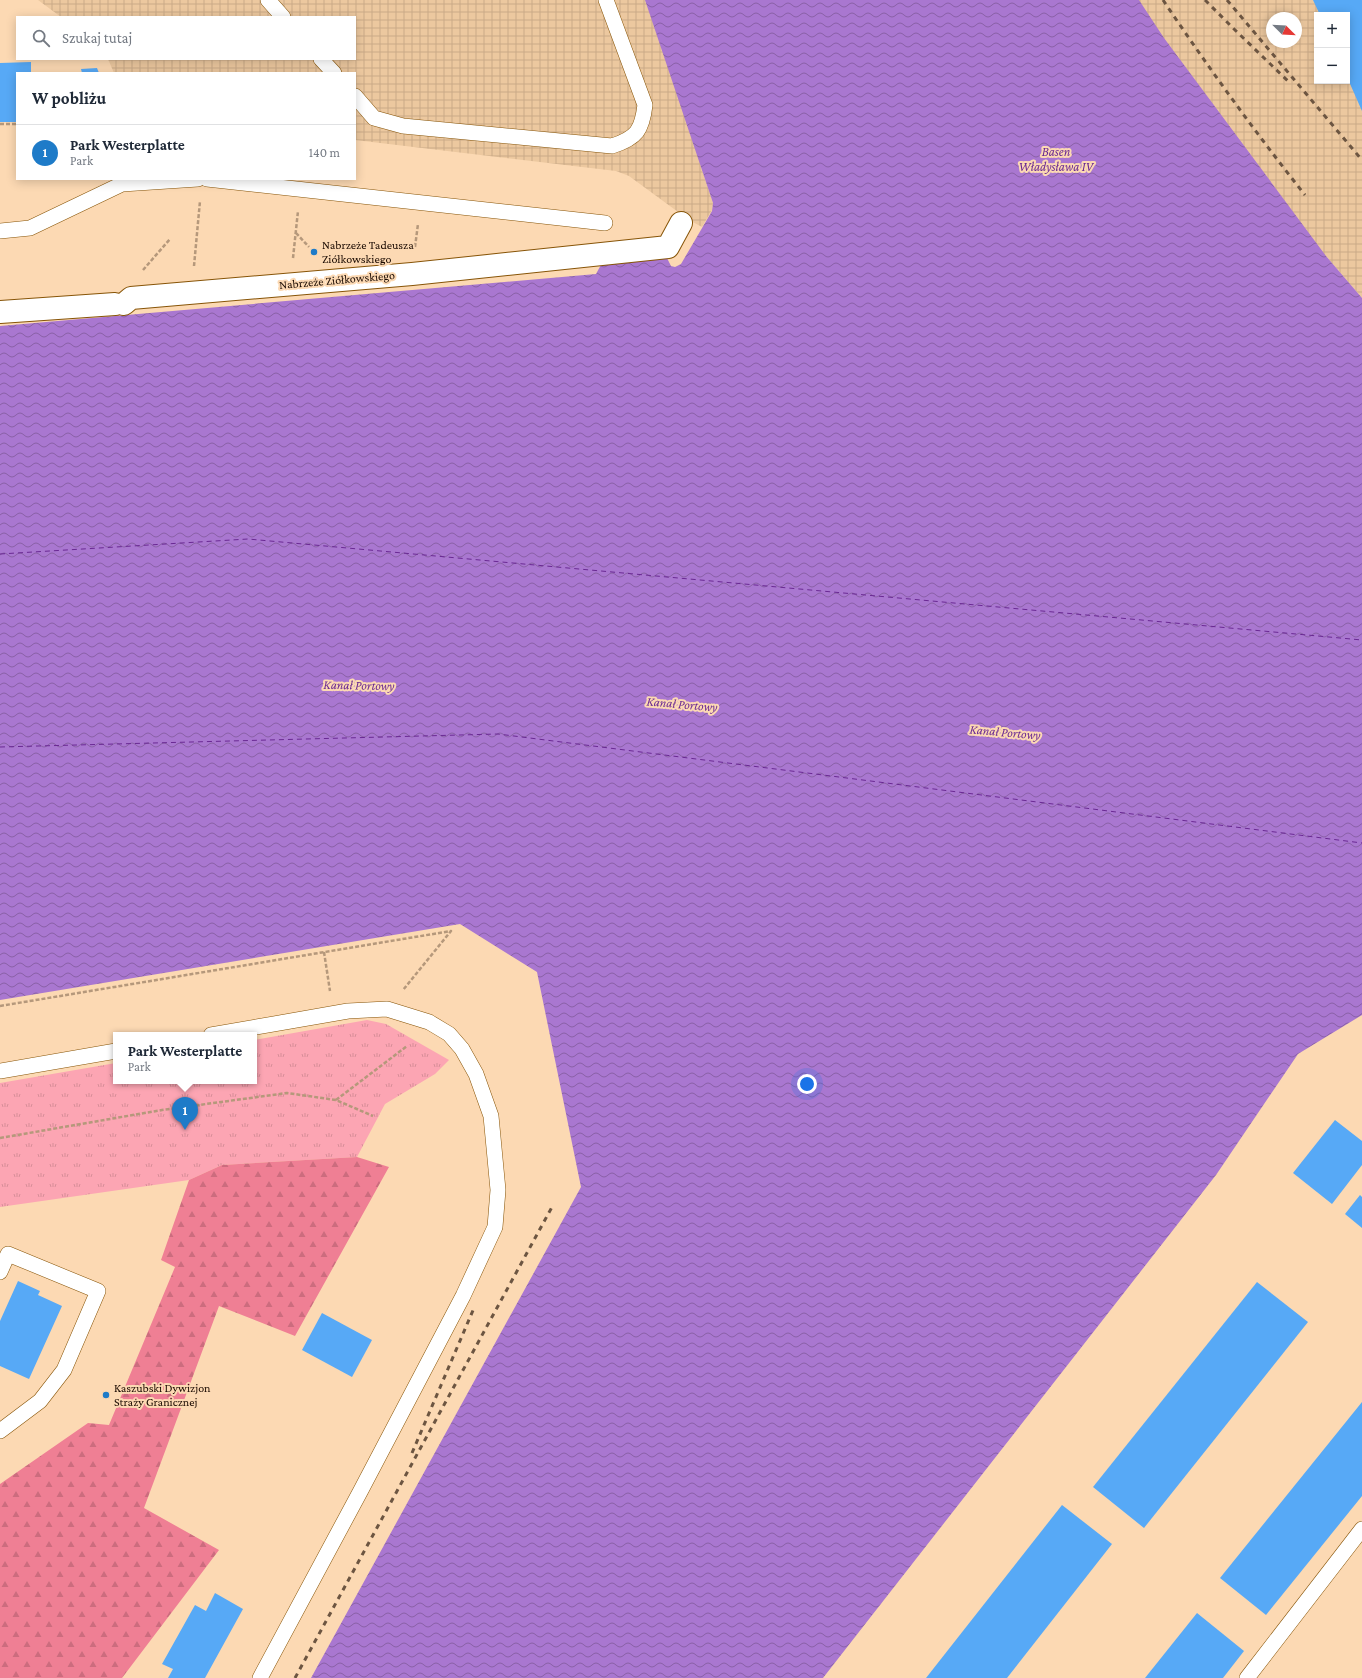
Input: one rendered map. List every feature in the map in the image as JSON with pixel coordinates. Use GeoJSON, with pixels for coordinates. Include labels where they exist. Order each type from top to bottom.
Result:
{"type":"FeatureCollection","features":[{"type":"Feature","properties":{"kind":"street","name":"Nabrzeże Ziółkowskiego"},"geometry":{"type":"LineString","coordinates":[[0,312],[123,302],[191,292],[412,274],[668,247],[681,223]]}},
{"type":"Feature","properties":{"kind":"lane"},"geometry":{"type":"LineString","coordinates":[[268,0],[282,16]]}},
{"type":"Feature","properties":{"kind":"lane"},"geometry":{"type":"LineString","coordinates":[[356,97],[374,118],[403,126],[612,146],[629,140],[643,123],[645,105],[606,0]]}},
{"type":"Feature","properties":{"kind":"lane"},"geometry":{"type":"LineString","coordinates":[[322,60],[333,72]]}},
{"type":"Feature","properties":{"kind":"lane"},"geometry":{"type":"LineString","coordinates":[[0,231],[30,228],[122,184],[183,180]]}},
{"type":"Feature","properties":{"kind":"lane"},"geometry":{"type":"LineString","coordinates":[[216,180],[605,223]]}},
{"type":"Feature","properties":{"kind":"lane"},"geometry":{"type":"LineString","coordinates":[[228,1032],[348,1011],[388,1009],[429,1022],[449,1034],[462,1049],[476,1074],[491,1116],[498,1190],[495,1227],[463,1296],[364,1485],[260,1678]]}},
{"type":"Feature","properties":{"kind":"lane"},"geometry":{"type":"LineString","coordinates":[[0,1071],[113,1052]]}},
{"type":"Feature","properties":{"kind":"lane"},"geometry":{"type":"LineString","coordinates":[[0,1272],[8,1254],[98,1291],[64,1370],[40,1401],[0,1431]]}},
{"type":"Feature","properties":{"kind":"lane"},"geometry":{"type":"LineString","coordinates":[[1248,1678],[1362,1529]]}},
{"type":"Feature","properties":{"kind":"path"},"geometry":{"type":"LineString","coordinates":[[0,124],[16,124]]}},
{"type":"Feature","properties":{"kind":"path"},"geometry":{"type":"LineString","coordinates":[[291,284],[301,189]]}},
{"type":"Feature","properties":{"kind":"path"},"geometry":{"type":"LineString","coordinates":[[191,292],[201,195]]}},
{"type":"Feature","properties":{"kind":"path"},"geometry":{"type":"LineString","coordinates":[[412,274],[420,202]]}},
{"type":"Feature","properties":{"kind":"path"},"geometry":{"type":"LineString","coordinates":[[296,233],[310,247]]}},
{"type":"Feature","properties":{"kind":"path"},"geometry":{"type":"LineString","coordinates":[[123,302],[130,286],[170,239]]}},
{"type":"Feature","properties":{"kind":"path"},"geometry":{"type":"LineString","coordinates":[[0,1006],[451,931],[388,1009]]}},
{"type":"Feature","properties":{"kind":"path"},"geometry":{"type":"LineString","coordinates":[[324,952],[333,1014]]}},
{"type":"Feature","properties":{"kind":"path"},"geometry":{"type":"LineString","coordinates":[[336,1100],[407,1046]]}},
{"type":"Feature","properties":{"kind":"path"},"geometry":{"type":"LineString","coordinates":[[0,1138],[162,1110],[287,1093],[336,1100],[373,1116]]}},
{"type":"Feature","properties":{"kind":"shaded area"},"geometry":{"type":"Polygon","coordinates":[[[38,0],[1362,0],[1362,298],[1326,256],[700,164],[713,203],[712,210],[702,227],[689,220],[629,176],[616,171],[356,140],[356,72],[114,72],[108,60],[356,60],[356,16],[60,16],[38,0]]]}},
{"type":"Feature","properties":{"kind":"green space"},"geometry":{"type":"Polygon","coordinates":[[[367,1020],[386,1024],[449,1060],[435,1074],[385,1104],[357,1157],[222,1165],[189,1180],[0,1207],[0,1083],[113,1064],[113,1084],[257,1084],[257,1039],[367,1020]]]}},
{"type":"Feature","properties":{"kind":"green space"},"geometry":{"type":"Polygon","coordinates":[[[357,1157],[389,1167],[295,1336],[219,1306],[144,1508],[219,1550],[122,1678],[0,1678],[0,1484],[88,1423],[109,1425],[175,1267],[161,1260],[189,1180],[222,1165],[357,1157]]]}},
{"type":"Feature","properties":{"kind":"water"},"geometry":{"type":"Polygon","coordinates":[[[645,0],[1139,0],[1164,38],[1326,256],[1362,298],[1362,1015],[1298,1054],[1216,1175],[823,1678],[311,1678],[581,1187],[537,972],[460,924],[0,1000],[0,326],[596,274],[603,261],[665,254],[671,266],[675,267],[681,264],[712,211],[713,203],[645,0]]]}},
{"type":"Feature","properties":{"kind":"building"},"geometry":{"type":"Polygon","coordinates":[[[1313,0],[1362,0],[1362,111],[1350,84],[1350,12],[1319,12],[1313,0]]]}},
{"type":"Feature","properties":{"kind":"building"},"geometry":{"type":"Polygon","coordinates":[[[31,62],[31,72],[16,72],[16,122],[0,122],[0,63],[31,62]]]}},
{"type":"Feature","properties":{"kind":"building"},"geometry":{"type":"Polygon","coordinates":[[[97,68],[99,72],[82,72],[81,69],[97,68]]]}},
{"type":"Feature","properties":{"kind":"building"},"geometry":{"type":"Polygon","coordinates":[[[1335,1120],[1362,1141],[1362,1165],[1332,1204],[1293,1173],[1335,1120]]]}},
{"type":"Feature","properties":{"kind":"building"},"geometry":{"type":"Polygon","coordinates":[[[1360,1195],[1362,1197],[1362,1228],[1345,1214],[1360,1195]]]}},
{"type":"Feature","properties":{"kind":"building"},"geometry":{"type":"Polygon","coordinates":[[[18,1281],[40,1291],[38,1295],[62,1306],[29,1379],[0,1366],[0,1321],[18,1281]]]}},
{"type":"Feature","properties":{"kind":"building"},"geometry":{"type":"Polygon","coordinates":[[[1257,1282],[1308,1322],[1144,1528],[1093,1487],[1257,1282]]]}},
{"type":"Feature","properties":{"kind":"building"},"geometry":{"type":"Polygon","coordinates":[[[322,1313],[372,1340],[352,1377],[302,1350],[322,1313]]]}},
{"type":"Feature","properties":{"kind":"building"},"geometry":{"type":"Polygon","coordinates":[[[1362,1402],[1362,1496],[1266,1615],[1220,1578],[1362,1402]]]}},
{"type":"Feature","properties":{"kind":"building"},"geometry":{"type":"Polygon","coordinates":[[[1062,1505],[1112,1544],[1007,1678],[926,1678],[1062,1505]]]}},
{"type":"Feature","properties":{"kind":"building"},"geometry":{"type":"Polygon","coordinates":[[[215,1593],[243,1609],[205,1678],[168,1678],[173,1669],[162,1664],[195,1605],[206,1611],[215,1593]]]}},
{"type":"Feature","properties":{"kind":"building"},"geometry":{"type":"Polygon","coordinates":[[[1197,1613],[1244,1651],[1223,1678],[1145,1678],[1197,1613]]]}},
{"type":"Feature","properties":{"kind":"ferry route"},"geometry":{"type":"LineString","coordinates":[[0,554],[248,539],[1362,640]]}},
{"type":"Feature","properties":{"kind":"ferry route"},"geometry":{"type":"LineString","coordinates":[[0,747],[498,734],[1362,843]]}},
{"type":"Feature","properties":{"kind":"railway"},"geometry":{"type":"LineString","coordinates":[[1163,0],[1232,99],[1305,195]]}},
{"type":"Feature","properties":{"kind":"railway"},"geometry":{"type":"LineString","coordinates":[[1205,0],[1290,83]]}},
{"type":"Feature","properties":{"kind":"railway"},"geometry":{"type":"LineString","coordinates":[[1227,0],[1362,160]]}},
{"type":"Feature","properties":{"kind":"railway"},"geometry":{"type":"LineString","coordinates":[[295,1678],[552,1207]]}},
{"type":"Feature","properties":{"kind":"railway"},"geometry":{"type":"LineString","coordinates":[[412,1453],[474,1308]]}},
{"type":"Feature","properties":{"kind":"place","name":"Nabrzeże Tadeusza Ziółkowskiego"},"geometry":{"type":"Point","coordinates":[314,252]}},
{"type":"Feature","properties":{"kind":"place","name":"Park Westerplatte"},"geometry":{"type":"Point","coordinates":[185,1130]}},
{"type":"Feature","properties":{"kind":"place","name":"Kaszubski Dywizjon Straży Granicznej"},"geometry":{"type":"Point","coordinates":[106,1395]}},
{"type":"Feature","properties":{"kind":"water label","name":"Basen Władysława IV"},"geometry":{"type":"Point","coordinates":[1056,158]}},
{"type":"Feature","properties":{"kind":"water label","name":"Kanał Portowy"},"geometry":{"type":"Point","coordinates":[359,685]}},
{"type":"Feature","properties":{"kind":"water label","name":"Kanał Portowy"},"geometry":{"type":"Point","coordinates":[682,704]}},
{"type":"Feature","properties":{"kind":"water label","name":"Kanał Portowy"},"geometry":{"type":"Point","coordinates":[1005,732]}}]}
